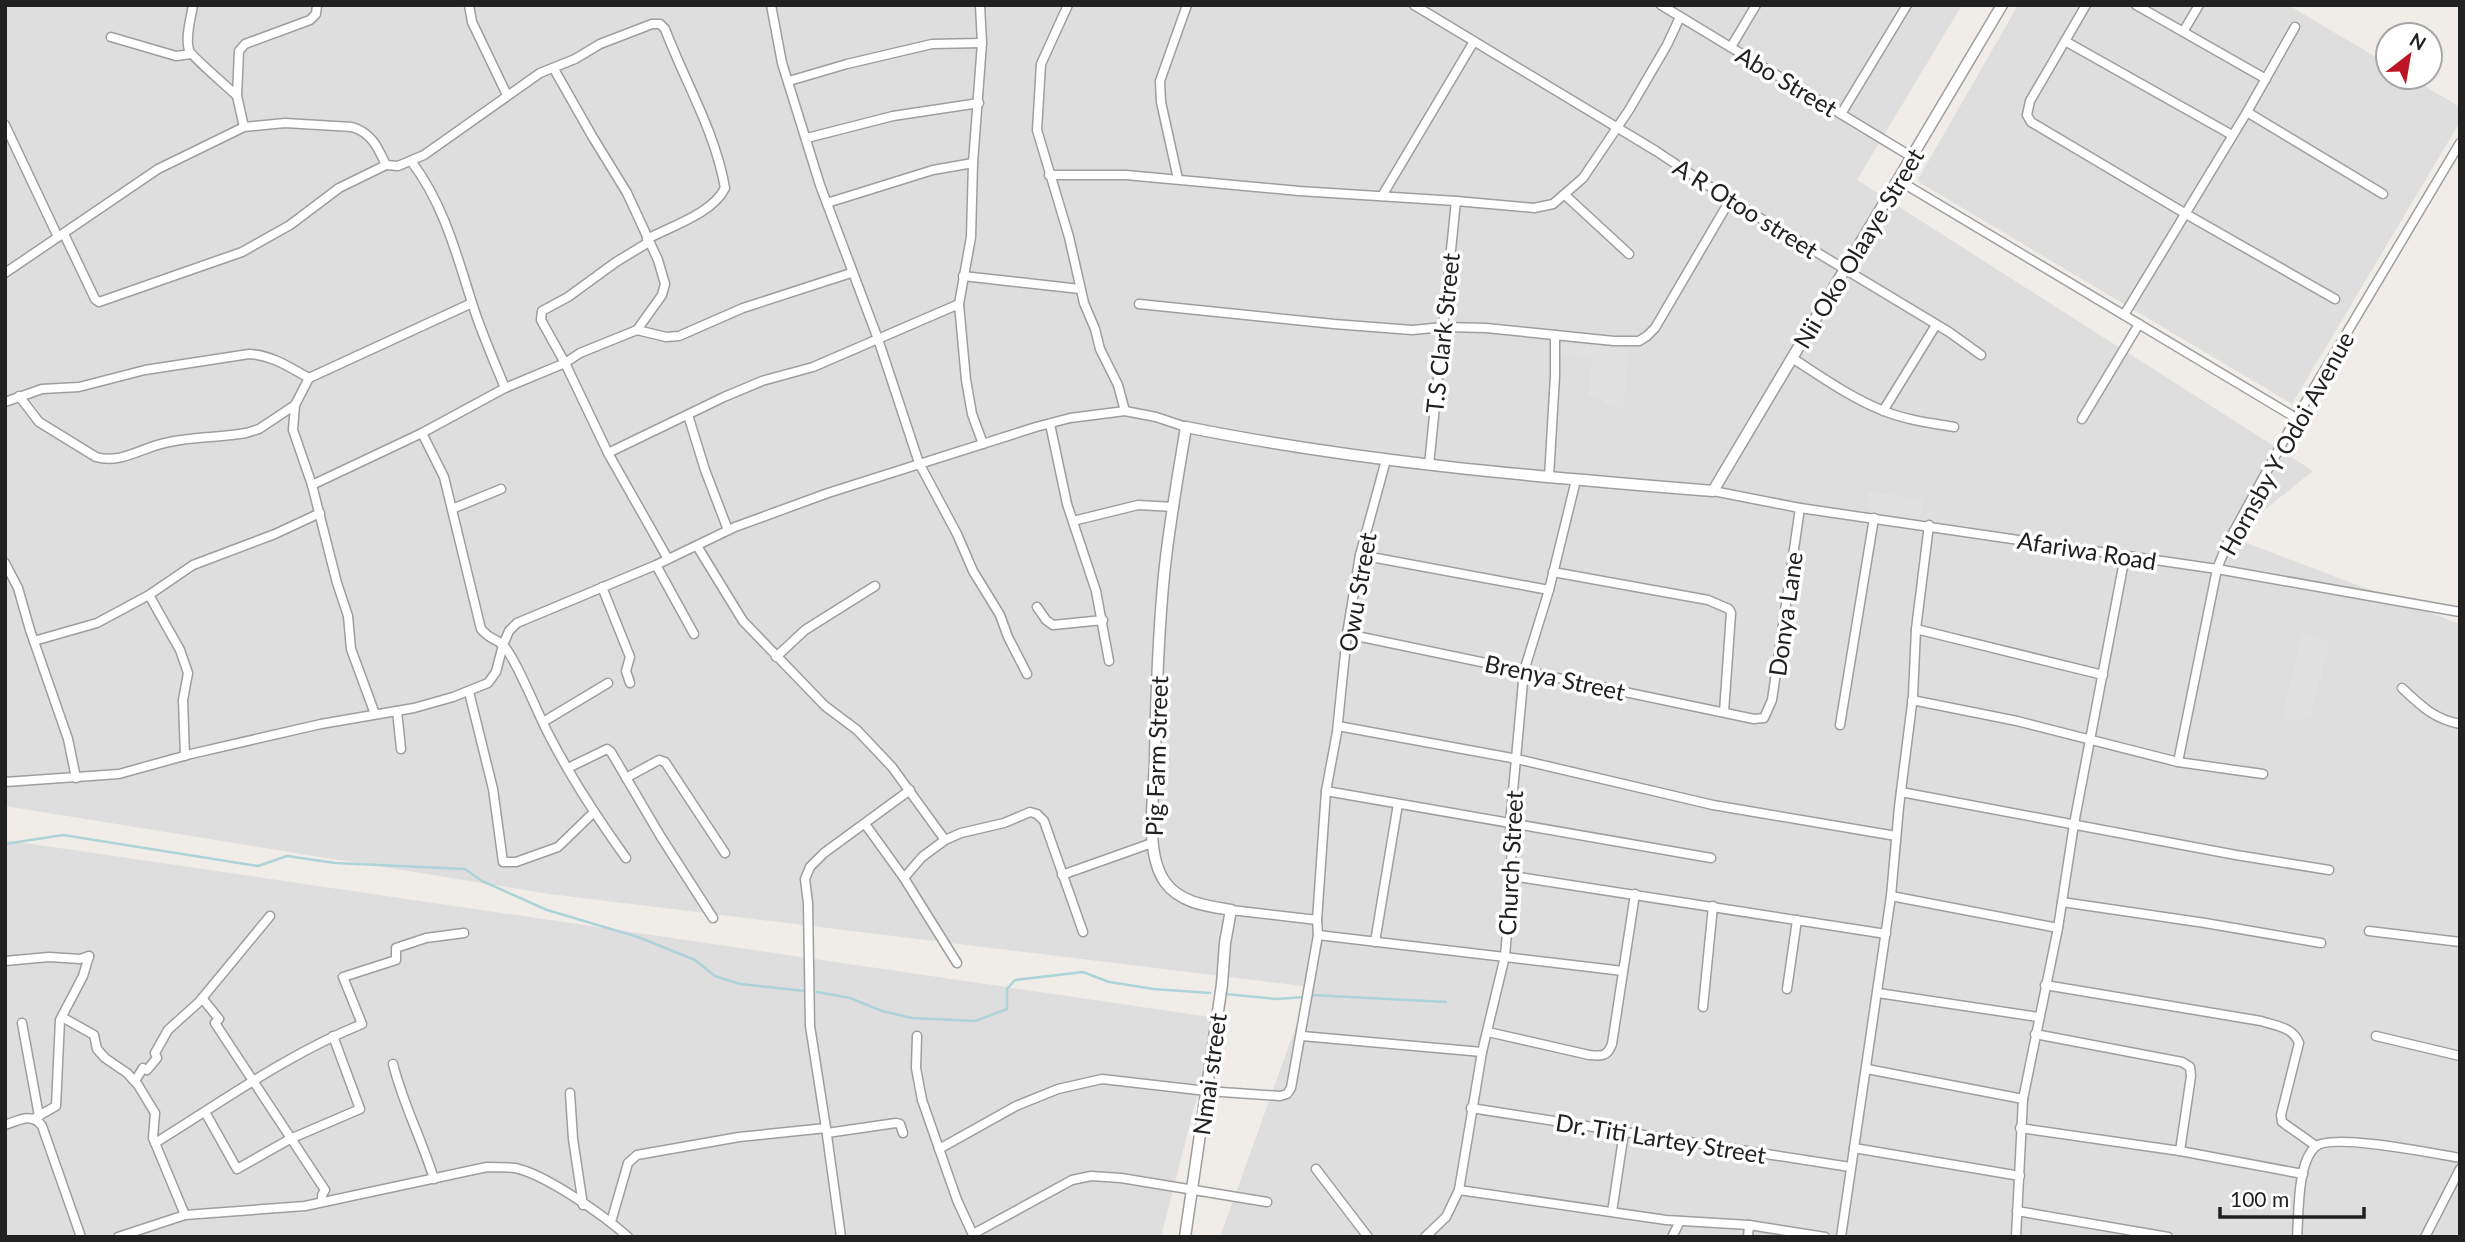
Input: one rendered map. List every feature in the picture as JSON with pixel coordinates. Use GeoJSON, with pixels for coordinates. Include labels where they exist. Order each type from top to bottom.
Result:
{"type":"FeatureCollection","features":[{"type":"Feature","properties":{"kind":"street"},"geometry":{"type":"LineString","coordinates":[[193,5],[188,38],[191,54],[237,96]]}},
{"type":"Feature","properties":{"kind":"street"},"geometry":{"type":"LineString","coordinates":[[244,127],[237,96],[239,51],[245,44],[310,20],[316,14],[317,5]]}},
{"type":"Feature","properties":{"kind":"street"},"geometry":{"type":"LineString","coordinates":[[469,5],[472,22],[507,95]]}},
{"type":"Feature","properties":{"kind":"street"},"geometry":{"type":"LineString","coordinates":[[771,5],[782,63],[827,203],[851,273],[878,339],[919,463],[973,571],[1000,615],[1008,638],[1027,674]]}},
{"type":"Feature","properties":{"kind":"street"},"geometry":{"type":"LineString","coordinates":[[980,5],[982,43],[973,163],[971,237],[958,304],[972,414],[983,444]]}},
{"type":"Feature","properties":{"kind":"street"},"geometry":{"type":"LineString","coordinates":[[1068,5],[1041,64],[1037,130],[1069,237],[1080,289],[1100,349],[1118,385],[1125,411]]}},
{"type":"Feature","properties":{"kind":"street"},"geometry":{"type":"LineString","coordinates":[[1178,179],[1161,102],[1160,80],[1187,5]]}},
{"type":"Feature","properties":{"kind":"street","name":"A R Otoo street"},"geometry":{"type":"LineString","coordinates":[[1414,5],[1425,8],[1473,43],[1618,128],[1981,355]]}},
{"type":"Feature","properties":{"kind":"street","name":"Abo Street"},"geometry":{"type":"LineString","coordinates":[[1661,5],[1912,157]]}},
{"type":"Feature","properties":{"kind":"street"},"geometry":{"type":"LineString","coordinates":[[1731,47],[1756,5]]}},
{"type":"Feature","properties":{"kind":"street"},"geometry":{"type":"LineString","coordinates":[[1841,114],[1907,5]]}},
{"type":"Feature","properties":{"kind":"street","name":"Nii Oko Olaaye Street"},"geometry":{"type":"LineString","coordinates":[[1713,491],[2003,5]]}},
{"type":"Feature","properties":{"kind":"street"},"geometry":{"type":"LineString","coordinates":[[2086,5],[2030,101],[2027,115],[2031,122],[2336,299]]}},
{"type":"Feature","properties":{"kind":"street"},"geometry":{"type":"LineString","coordinates":[[2136,5],[2266,79]]}},
{"type":"Feature","properties":{"kind":"street"},"geometry":{"type":"LineString","coordinates":[[2183,32],[2199,5]]}},
{"type":"Feature","properties":{"kind":"street"},"geometry":{"type":"LineString","coordinates":[[1049,176],[1126,175],[1503,207],[1534,208],[1553,204],[1583,178],[1618,128],[1667,45],[1680,17]]}},
{"type":"Feature","properties":{"kind":"street"},"geometry":{"type":"LineString","coordinates":[[5,125],[61,236],[95,299],[100,302],[242,252],[290,225],[339,188],[386,165],[393,167],[424,155],[540,74],[623,34],[660,24],[665,29],[703,113],[726,188],[722,196],[705,211],[648,241],[568,297],[542,311],[541,320],[608,453],[668,559]]}},
{"type":"Feature","properties":{"kind":"street"},"geometry":{"type":"LineString","coordinates":[[2124,315],[2247,112],[2295,27]]}},
{"type":"Feature","properties":{"kind":"street"},"geometry":{"type":"LineString","coordinates":[[111,37],[176,55],[191,54]]}},
{"type":"Feature","properties":{"kind":"street"},"geometry":{"type":"LineString","coordinates":[[2065,41],[2232,135]]}},
{"type":"Feature","properties":{"kind":"street"},"geometry":{"type":"LineString","coordinates":[[789,81],[932,44],[982,43]]}},
{"type":"Feature","properties":{"kind":"street"},"geometry":{"type":"LineString","coordinates":[[1382,195],[1473,43]]}},
{"type":"Feature","properties":{"kind":"street"},"geometry":{"type":"LineString","coordinates":[[312,485],[422,433],[505,388],[637,330],[662,295],[665,277],[627,193],[554,69]]}},
{"type":"Feature","properties":{"kind":"street"},"geometry":{"type":"LineString","coordinates":[[807,138],[894,117],[979,103]]}},
{"type":"Feature","properties":{"kind":"street"},"geometry":{"type":"LineString","coordinates":[[2247,112],[2384,194]]}},
{"type":"Feature","properties":{"kind":"street"},"geometry":{"type":"LineString","coordinates":[[5,273],[158,169],[244,127],[285,123],[352,127],[362,130],[371,138],[386,165]]}},
{"type":"Feature","properties":{"kind":"street","name":"Hornsby Y Odoi Avenue"},"geometry":{"type":"LineString","coordinates":[[2178,762],[2217,569],[2227,544],[2296,418],[2460,143]]}},
{"type":"Feature","properties":{"kind":"street"},"geometry":{"type":"LineString","coordinates":[[411,161],[425,179],[438,204],[505,388]]}},
{"type":"Feature","properties":{"kind":"street"},"geometry":{"type":"LineString","coordinates":[[827,203],[933,170],[973,163]]}},
{"type":"Feature","properties":{"kind":"street"},"geometry":{"type":"LineString","coordinates":[[1898,180],[2296,418]]}},
{"type":"Feature","properties":{"kind":"street"},"geometry":{"type":"LineString","coordinates":[[1565,195],[1629,254]]}},
{"type":"Feature","properties":{"kind":"street"},"geometry":{"type":"LineString","coordinates":[[1139,304],[1412,330],[1444,327],[1639,341],[1655,328],[1730,200]]}},
{"type":"Feature","properties":{"kind":"street","name":"T.S Clark Street"},"geometry":{"type":"LineString","coordinates":[[1429,465],[1456,201]]}},
{"type":"Feature","properties":{"kind":"street"},"geometry":{"type":"LineString","coordinates":[[637,330],[666,337],[679,336],[743,308],[851,273]]}},
{"type":"Feature","properties":{"kind":"street"},"geometry":{"type":"LineString","coordinates":[[963,276],[1080,289]]}},
{"type":"Feature","properties":{"kind":"street"},"geometry":{"type":"LineString","coordinates":[[375,715],[351,649],[348,616],[312,485],[293,430],[295,405],[309,378],[472,303]]}},
{"type":"Feature","properties":{"kind":"street"},"geometry":{"type":"LineString","coordinates":[[608,453],[762,381],[813,367],[958,304]]}},
{"type":"Feature","properties":{"kind":"street"},"geometry":{"type":"LineString","coordinates":[[2082,419],[2139,324]]}},
{"type":"Feature","properties":{"kind":"street"},"geometry":{"type":"LineString","coordinates":[[1883,411],[1936,325]]}},
{"type":"Feature","properties":{"kind":"street"},"geometry":{"type":"LineString","coordinates":[[1549,477],[1555,335]]}},
{"type":"Feature","properties":{"kind":"street"},"geometry":{"type":"LineString","coordinates":[[5,402],[42,388],[79,387],[145,370],[250,354],[276,359],[309,378]]}},
{"type":"Feature","properties":{"kind":"street"},"geometry":{"type":"LineString","coordinates":[[1793,358],[1843,391],[1883,411],[1906,419],[1954,427]]}},
{"type":"Feature","properties":{"kind":"street"},"geometry":{"type":"LineString","coordinates":[[19,396],[39,422],[96,457],[107,460],[134,454],[163,443],[246,433],[259,429],[295,405]]}},
{"type":"Feature","properties":{"kind":"street"},"geometry":{"type":"LineString","coordinates":[[5,782],[119,774],[321,724],[397,711],[468,692],[488,683],[496,672],[509,631],[517,623],[656,565],[729,530],[828,493],[1070,418],[1125,411],[1186,427],[1278,445],[1386,460],[1713,491]]}},
{"type":"Feature","properties":{"kind":"street"},"geometry":{"type":"LineString","coordinates":[[688,415],[705,470],[729,530]]}},
{"type":"Feature","properties":{"kind":"street"},"geometry":{"type":"LineString","coordinates":[[1050,424],[1067,504],[1090,568],[1103,620],[1109,661]]}},
{"type":"Feature","properties":{"kind":"street","name":"Pig Farm Street"},"geometry":{"type":"LineString","coordinates":[[1186,427],[1164,572],[1159,641],[1152,843],[1157,868],[1165,883],[1180,896],[1199,905],[1317,920]]}},
{"type":"Feature","properties":{"kind":"street"},"geometry":{"type":"LineString","coordinates":[[422,433],[444,477],[481,629],[492,640],[503,645],[568,768],[626,858]]}},
{"type":"Feature","properties":{"kind":"street","name":"Owu Street"},"geometry":{"type":"LineString","coordinates":[[1338,726],[1347,634],[1360,555],[1386,460]]}},
{"type":"Feature","properties":{"kind":"street","name":"Church Street"},"geometry":{"type":"LineString","coordinates":[[1425,1237],[1446,1216],[1459,1190],[1482,1052],[1505,956],[1512,876],[1510,824],[1524,671],[1549,590],[1576,480]]}},
{"type":"Feature","properties":{"kind":"street"},"geometry":{"type":"LineString","coordinates":[[452,509],[501,489]]}},
{"type":"Feature","properties":{"kind":"street","name":"Afariwa Road"},"geometry":{"type":"LineString","coordinates":[[1713,491],[1800,508],[2217,569],[2460,612]]}},
{"type":"Feature","properties":{"kind":"street"},"geometry":{"type":"LineString","coordinates":[[1073,522],[1138,505],[1174,507]]}},
{"type":"Feature","properties":{"kind":"street","name":"Donya Lane"},"geometry":{"type":"LineString","coordinates":[[1764,718],[1772,700],[1800,508]]}},
{"type":"Feature","properties":{"kind":"street"},"geometry":{"type":"LineString","coordinates":[[34,641],[97,623],[149,596],[193,565],[275,534],[320,513]]}},
{"type":"Feature","properties":{"kind":"street"},"geometry":{"type":"LineString","coordinates":[[1840,725],[1874,517]]}},
{"type":"Feature","properties":{"kind":"street"},"geometry":{"type":"LineString","coordinates":[[1842,1237],[1891,896],[1912,700],[1916,629],[1929,525]]}},
{"type":"Feature","properties":{"kind":"street"},"geometry":{"type":"LineString","coordinates":[[696,545],[743,621],[825,706],[857,730],[892,767],[946,840]]}},
{"type":"Feature","properties":{"kind":"street"},"geometry":{"type":"LineString","coordinates":[[1360,555],[1549,590]]}},
{"type":"Feature","properties":{"kind":"street"},"geometry":{"type":"LineString","coordinates":[[2016,1237],[2023,1099],[2058,928],[2074,824],[2125,556]]}},
{"type":"Feature","properties":{"kind":"street"},"geometry":{"type":"LineString","coordinates":[[5,563],[18,588],[68,739],[76,778]]}},
{"type":"Feature","properties":{"kind":"street"},"geometry":{"type":"LineString","coordinates":[[656,565],[694,634]]}},
{"type":"Feature","properties":{"kind":"street"},"geometry":{"type":"LineString","coordinates":[[1553,572],[1708,600],[1729,609],[1731,613],[1724,712]]}},
{"type":"Feature","properties":{"kind":"street"},"geometry":{"type":"LineString","coordinates":[[776,657],[822,618],[875,586]]}},
{"type":"Feature","properties":{"kind":"street"},"geometry":{"type":"LineString","coordinates":[[602,587],[630,656],[626,671],[630,683]]}},
{"type":"Feature","properties":{"kind":"street"},"geometry":{"type":"LineString","coordinates":[[149,596],[180,650],[188,673],[183,700],[185,756]]}},
{"type":"Feature","properties":{"kind":"street"},"geometry":{"type":"LineString","coordinates":[[1037,607],[1053,625],[1103,620]]}},
{"type":"Feature","properties":{"kind":"street"},"geometry":{"type":"LineString","coordinates":[[1916,629],[2103,675]]}},
{"type":"Feature","properties":{"kind":"street","name":"Brenya Street"},"geometry":{"type":"LineString","coordinates":[[1347,634],[1754,719],[1764,718]]}},
{"type":"Feature","properties":{"kind":"street"},"geometry":{"type":"LineString","coordinates":[[542,722],[608,682]]}},
{"type":"Feature","properties":{"kind":"street"},"geometry":{"type":"LineString","coordinates":[[2402,688],[2432,715],[2460,724]]}},
{"type":"Feature","properties":{"kind":"street"},"geometry":{"type":"LineString","coordinates":[[468,692],[493,789],[503,862],[516,862],[558,846],[594,812]]}},
{"type":"Feature","properties":{"kind":"street"},"geometry":{"type":"LineString","coordinates":[[1912,700],[2017,720],[2178,762],[2263,774]]}},
{"type":"Feature","properties":{"kind":"street"},"geometry":{"type":"LineString","coordinates":[[397,711],[401,749]]}},
{"type":"Feature","properties":{"kind":"street"},"geometry":{"type":"LineString","coordinates":[[939,1149],[1016,1107],[1058,1089],[1102,1079],[1207,1091],[1280,1096],[1287,1094],[1291,1088],[1302,1036],[1318,935],[1326,791],[1338,726],[1517,759],[1713,805],[1896,836]]}},
{"type":"Feature","properties":{"kind":"street"},"geometry":{"type":"LineString","coordinates":[[568,768],[607,749],[611,752],[713,918]]}},
{"type":"Feature","properties":{"kind":"street"},"geometry":{"type":"LineString","coordinates":[[626,778],[659,760],[665,762],[725,853]]}},
{"type":"Feature","properties":{"kind":"street"},"geometry":{"type":"LineString","coordinates":[[841,1237],[810,1026],[808,903],[804,879],[810,867],[824,853],[910,790]]}},
{"type":"Feature","properties":{"kind":"street"},"geometry":{"type":"LineString","coordinates":[[1326,791],[1711,858]]}},
{"type":"Feature","properties":{"kind":"street"},"geometry":{"type":"LineString","coordinates":[[1901,792],[2329,870]]}},
{"type":"Feature","properties":{"kind":"street"},"geometry":{"type":"LineString","coordinates":[[1375,942],[1398,804]]}},
{"type":"Feature","properties":{"kind":"street"},"geometry":{"type":"LineString","coordinates":[[904,878],[922,857],[946,840],[961,833],[1004,823],[1030,812],[1037,814],[1048,831],[1083,932]]}},
{"type":"Feature","properties":{"kind":"street"},"geometry":{"type":"LineString","coordinates":[[865,824],[904,878],[957,962]]}},
{"type":"Feature","properties":{"kind":"street"},"geometry":{"type":"LineString","coordinates":[[1062,875],[1152,843]]}},
{"type":"Feature","properties":{"kind":"street"},"geometry":{"type":"LineString","coordinates":[[1512,876],[1886,934]]}},
{"type":"Feature","properties":{"kind":"street"},"geometry":{"type":"LineString","coordinates":[[1488,1032],[1603,1056],[1608,1053],[1612,1045],[1635,894]]}},
{"type":"Feature","properties":{"kind":"street"},"geometry":{"type":"LineString","coordinates":[[1891,896],[2058,928]]}},
{"type":"Feature","properties":{"kind":"street"},"geometry":{"type":"LineString","coordinates":[[2062,902],[2320,943]]}},
{"type":"Feature","properties":{"kind":"street"},"geometry":{"type":"LineString","coordinates":[[1703,1007],[1713,906]]}},
{"type":"Feature","properties":{"kind":"street","name":"Nmai street"},"geometry":{"type":"LineString","coordinates":[[1185,1237],[1231,910]]}},
{"type":"Feature","properties":{"kind":"street"},"geometry":{"type":"LineString","coordinates":[[135,1081],[143,1068],[147,1070],[157,1058],[155,1053],[168,1030],[202,998],[271,916]]}},
{"type":"Feature","properties":{"kind":"street"},"geometry":{"type":"LineString","coordinates":[[1787,989],[1797,920]]}},
{"type":"Feature","properties":{"kind":"street"},"geometry":{"type":"LineString","coordinates":[[2370,931],[2460,942]]}},
{"type":"Feature","properties":{"kind":"street"},"geometry":{"type":"LineString","coordinates":[[155,1143],[253,1080],[333,1036],[362,1024],[344,977],[396,960],[396,947],[426,938],[464,933]]}},
{"type":"Feature","properties":{"kind":"street"},"geometry":{"type":"LineString","coordinates":[[1318,935],[1623,971]]}},
{"type":"Feature","properties":{"kind":"street"},"geometry":{"type":"LineString","coordinates":[[5,961],[49,957],[80,959],[89,956],[83,976],[62,1017],[55,1106],[37,1117],[27,1117],[5,1125]]}},
{"type":"Feature","properties":{"kind":"street"},"geometry":{"type":"LineString","coordinates":[[2045,985],[2261,1021],[2290,1030],[2300,1043],[2281,1115],[2283,1122],[2316,1146]]}},
{"type":"Feature","properties":{"kind":"street"},"geometry":{"type":"LineString","coordinates":[[1878,993],[2038,1017]]}},
{"type":"Feature","properties":{"kind":"street"},"geometry":{"type":"LineString","coordinates":[[202,998],[219,1019],[215,1023],[326,1190],[322,1195],[323,1202]]}},
{"type":"Feature","properties":{"kind":"street"},"geometry":{"type":"LineString","coordinates":[[62,1017],[94,1035],[97,1049],[104,1058],[135,1081],[155,1113],[155,1143],[185,1215]]}},
{"type":"Feature","properties":{"kind":"street"},"geometry":{"type":"LineString","coordinates":[[22,1023],[37,1117],[43,1126],[81,1237]]}},
{"type":"Feature","properties":{"kind":"street"},"geometry":{"type":"LineString","coordinates":[[2035,1034],[2182,1062],[2190,1068],[2180,1151]]}},
{"type":"Feature","properties":{"kind":"street"},"geometry":{"type":"LineString","coordinates":[[205,1112],[237,1169],[290,1139],[360,1109],[333,1036]]}},
{"type":"Feature","properties":{"kind":"street"},"geometry":{"type":"LineString","coordinates":[[917,1036],[916,1068],[920,1090],[957,1200],[973,1235],[1072,1180],[1091,1176],[1121,1178],[1267,1202]]}},
{"type":"Feature","properties":{"kind":"street"},"geometry":{"type":"LineString","coordinates":[[1302,1036],[1482,1052]]}},
{"type":"Feature","properties":{"kind":"street"},"geometry":{"type":"LineString","coordinates":[[2376,1036],[2460,1056]]}},
{"type":"Feature","properties":{"kind":"street"},"geometry":{"type":"LineString","coordinates":[[393,1064],[406,1108],[434,1179]]}},
{"type":"Feature","properties":{"kind":"street"},"geometry":{"type":"LineString","coordinates":[[1867,1069],[2023,1099]]}},
{"type":"Feature","properties":{"kind":"street"},"geometry":{"type":"LineString","coordinates":[[570,1093],[573,1139],[583,1205]]}},
{"type":"Feature","properties":{"kind":"street","name":"Dr. Titi Lartey Street"},"geometry":{"type":"LineString","coordinates":[[1471,1108],[1850,1167]]}},
{"type":"Feature","properties":{"kind":"street"},"geometry":{"type":"LineString","coordinates":[[611,1222],[628,1163],[636,1155],[739,1137],[896,1123],[900,1124],[903,1133]]}},
{"type":"Feature","properties":{"kind":"street"},"geometry":{"type":"LineString","coordinates":[[2020,1128],[2180,1151],[2302,1174]]}},
{"type":"Feature","properties":{"kind":"street"},"geometry":{"type":"LineString","coordinates":[[1612,1212],[1624,1132]]}},
{"type":"Feature","properties":{"kind":"street"},"geometry":{"type":"LineString","coordinates":[[2297,1237],[2302,1174],[2313,1148],[2320,1143],[2334,1141],[2394,1146],[2460,1158]]}},
{"type":"Feature","properties":{"kind":"street"},"geometry":{"type":"LineString","coordinates":[[1854,1148],[2020,1176]]}},
{"type":"Feature","properties":{"kind":"street"},"geometry":{"type":"LineString","coordinates":[[118,1237],[185,1215],[323,1202],[487,1167],[515,1168],[540,1177],[611,1222],[627,1236]]}},
{"type":"Feature","properties":{"kind":"street"},"geometry":{"type":"LineString","coordinates":[[1316,1169],[1368,1237]]}},
{"type":"Feature","properties":{"kind":"street"},"geometry":{"type":"LineString","coordinates":[[2425,1237],[2460,1169]]}},
{"type":"Feature","properties":{"kind":"street"},"geometry":{"type":"LineString","coordinates":[[1459,1190],[1680,1221],[1749,1226],[1825,1237]]}},
{"type":"Feature","properties":{"kind":"street"},"geometry":{"type":"LineString","coordinates":[[2017,1211],[2118,1233],[2168,1237]]}},
{"type":"Feature","properties":{"kind":"street"},"geometry":{"type":"LineString","coordinates":[[1672,1237],[1680,1221]]}},
{"type":"Feature","properties":{"kind":"street"},"geometry":{"type":"LineString","coordinates":[[1748,1237],[1749,1226]]}},
{"type":"Feature","properties":{"kind":"shaded area"},"geometry":{"type":"Polygon","coordinates":[[[5,5],[1962,5],[1857,180],[2313,471],[2231,537],[2460,624],[2460,1237],[1220,1237],[1310,987],[550,894],[5,806],[5,5]]]}},
{"type":"Feature","properties":{"kind":"shaded area"},"geometry":{"type":"Polygon","coordinates":[[[2018,5],[2288,5],[2374,56],[2374,91],[2433,91],[2460,107],[2460,122],[2292,404],[1917,181],[2018,5]]]}},
{"type":"Feature","properties":{"kind":"shaded area"},"geometry":{"type":"Polygon","coordinates":[[[1560,343],[1629,349],[1623,408],[1604,404],[1603,398],[1589,396],[1592,359],[1560,355],[1560,343]]]}},
{"type":"Feature","properties":{"kind":"shaded area"},"geometry":{"type":"Polygon","coordinates":[[[1869,491],[1922,500],[1920,517],[1867,510],[1869,491]]]}},
{"type":"Feature","properties":{"kind":"shaded area"},"geometry":{"type":"Polygon","coordinates":[[[2302,633],[2330,641],[2310,719],[2303,718],[2301,722],[2288,718],[2283,711],[2302,633]]]}},
{"type":"Feature","properties":{"kind":"shaded area"},"geometry":{"type":"Polygon","coordinates":[[[5,840],[1217,1018],[1161,1237],[5,1237],[5,840]]]}},
{"type":"Feature","properties":{"kind":"waterway"},"geometry":{"type":"LineString","coordinates":[[5,844],[63,835],[258,866],[287,856],[335,863],[465,869],[482,881],[547,910],[638,937],[695,960],[715,976],[740,984],[805,991]]}},
{"type":"Feature","properties":{"kind":"waterway"},"geometry":{"type":"LineString","coordinates":[[817,992],[850,998],[882,1011],[912,1018],[975,1021],[1007,1009],[1007,989],[1015,980],[1083,972],[1109,982],[1210,993]]}},
{"type":"Feature","properties":{"kind":"waterway"},"geometry":{"type":"LineString","coordinates":[[1225,994],[1276,999],[1305,997]]}},
{"type":"Feature","properties":{"kind":"waterway"},"geometry":{"type":"LineString","coordinates":[[1311,995],[1446,1002]]}}]}
